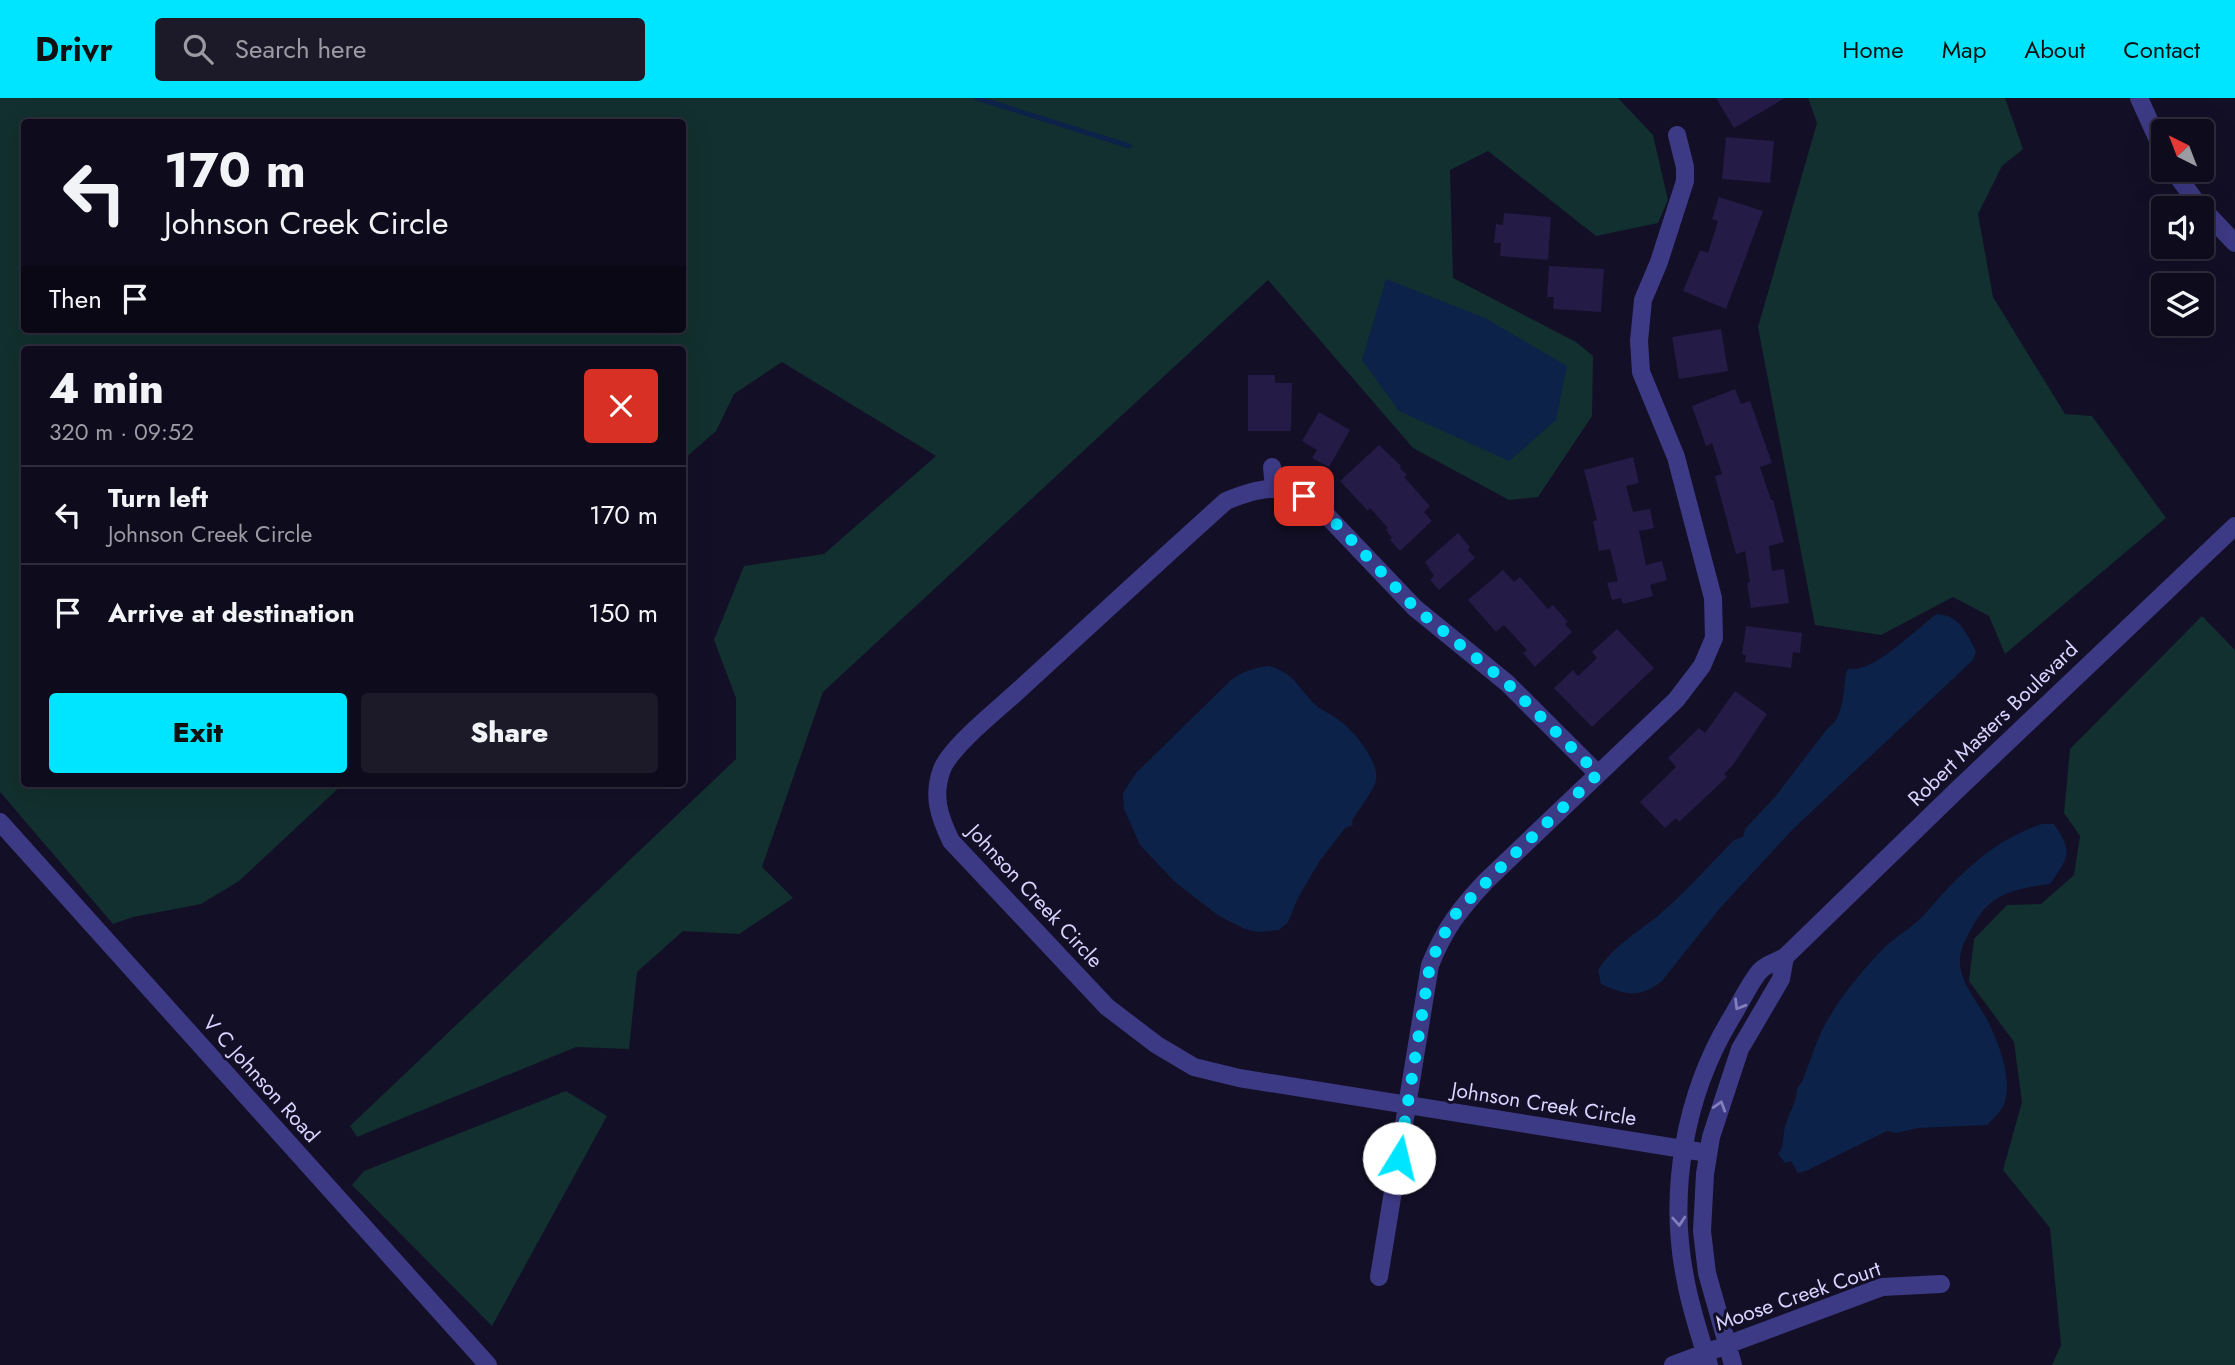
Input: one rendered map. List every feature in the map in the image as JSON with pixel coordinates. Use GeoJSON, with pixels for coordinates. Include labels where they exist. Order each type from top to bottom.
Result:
{"type":"FeatureCollection","features":[{"type":"Feature","properties":{"kind":"street"},"geometry":{"type":"LineString","coordinates":[[2139,98],[2151,124]]}},
{"type":"Feature","properties":{"kind":"street"},"geometry":{"type":"LineString","coordinates":[[1379,1277],[1430,965],[1444,934],[1457,912],[1486,881],[1676,700],[1702,666],[1714,638],[1713,598],[1686,491],[1676,457],[1641,372],[1639,341],[1643,300],[1659,262],[1685,181],[1685,167],[1677,135]]}},
{"type":"Feature","properties":{"kind":"street"},"geometry":{"type":"LineString","coordinates":[[2182,182],[2197,203],[2235,243]]}},
{"type":"Feature","properties":{"kind":"street"},"geometry":{"type":"LineString","coordinates":[[1272,467],[1274,488]]}},
{"type":"Feature","properties":{"kind":"street","name":"Johnson Creek Circle"},"geometry":{"type":"LineString","coordinates":[[1598,774],[1507,683],[1415,608],[1313,501],[1296,492],[1274,488],[1250,491],[1226,501],[963,741],[943,767],[936,798],[941,821],[951,841],[1107,1007],[1157,1045],[1194,1067],[1239,1078],[1708,1153]]}},
{"type":"Feature","properties":{"kind":"street","name":"Robert Masters Boulevard"},"geometry":{"type":"LineString","coordinates":[[1707,1359],[1685,1277],[1680,1239],[1678,1206],[1689,1120],[1702,1076],[1720,1038],[1761,970],[1785,957],[2235,526]]}},
{"type":"Feature","properties":{"kind":"street","name":"V C Johnson Road"},"geometry":{"type":"LineString","coordinates":[[0,822],[488,1365]]}},
{"type":"Feature","properties":{"kind":"street","name":"Robert Masters Boulevard"},"geometry":{"type":"LineString","coordinates":[[1733,1365],[1707,1273],[1702,1231],[1708,1153],[1718,1113],[1740,1049],[1781,979],[1785,957]]}},
{"type":"Feature","properties":{"kind":"street","name":"Moose Creek Court"},"geometry":{"type":"LineString","coordinates":[[1673,1365],[1707,1359],[1727,1345],[1882,1287],[1941,1284]]}},
{"type":"Feature","properties":{"kind":"green space"},"geometry":{"type":"Polygon","coordinates":[[[0,98],[1618,98],[1653,135],[1668,200],[1658,223],[1596,236],[1488,151],[1450,170],[1453,278],[1576,342],[1593,356],[1592,416],[1538,497],[1509,500],[1413,448],[1268,280],[823,692],[762,867],[793,898],[739,934],[683,931],[637,972],[629,1049],[576,1047],[357,1137],[350,1126],[736,759],[736,698],[714,640],[744,566],[824,554],[936,456],[782,362],[734,394],[716,431],[686,457],[686,346],[21,346],[21,787],[340,787],[239,881],[201,904],[133,917],[113,924],[0,792],[0,98]]]}},
{"type":"Feature","properties":{"kind":"green space"},"geometry":{"type":"Polygon","coordinates":[[[1808,98],[2005,98],[2023,149],[2002,166],[1978,214],[1993,297],[2065,414],[2092,416],[2166,518],[2005,654],[1989,616],[1953,597],[1881,635],[1815,625],[1758,327],[1817,123],[1808,98]]]}},
{"type":"Feature","properties":{"kind":"green space"},"geometry":{"type":"Polygon","coordinates":[[[2202,616],[2235,650],[2235,1365],[2052,1365],[2061,1345],[2050,1228],[2003,1170],[2022,1102],[2014,1042],[1969,981],[1974,939],[2007,905],[2041,904],[2074,875],[2080,836],[2064,813],[2070,749],[2202,616]]]}},
{"type":"Feature","properties":{"kind":"green space"},"geometry":{"type":"Polygon","coordinates":[[[566,1091],[607,1116],[492,1326],[352,1185],[364,1171],[566,1091]]]}},
{"type":"Feature","properties":{"kind":"water"},"geometry":{"type":"Polygon","coordinates":[[[1386,279],[1485,318],[1567,366],[1556,420],[1509,461],[1399,411],[1362,360],[1386,279]]]}},
{"type":"Feature","properties":{"kind":"water"},"geometry":{"type":"Polygon","coordinates":[[[1937,614],[1957,621],[1961,626],[1976,651],[1973,660],[1794,828],[1721,907],[1661,982],[1645,991],[1632,994],[1601,984],[1598,970],[1605,961],[1620,945],[1671,905],[1734,840],[1743,837],[1745,829],[1775,797],[1833,724],[1840,712],[1848,669],[1859,668],[1882,657],[1937,614]]]}},
{"type":"Feature","properties":{"kind":"water"},"geometry":{"type":"Polygon","coordinates":[[[1269,666],[1286,674],[1318,707],[1350,730],[1370,757],[1376,776],[1373,789],[1352,821],[1353,825],[1345,828],[1319,862],[1298,898],[1288,922],[1279,930],[1258,932],[1245,929],[1219,916],[1175,882],[1140,845],[1124,809],[1123,793],[1136,773],[1231,680],[1249,670],[1269,666]]]}},
{"type":"Feature","properties":{"kind":"water"},"geometry":{"type":"Polygon","coordinates":[[[2042,824],[2054,824],[2064,842],[2066,855],[2061,868],[2050,884],[2016,890],[1989,905],[1974,924],[1961,953],[1961,972],[1988,1021],[2004,1062],[2007,1084],[2001,1110],[1987,1125],[1918,1128],[1897,1133],[1887,1131],[1798,1173],[1791,1161],[1785,1163],[1778,1154],[1782,1148],[1785,1127],[1797,1088],[1802,1082],[1825,1025],[1840,1001],[1886,946],[1920,919],[1977,861],[2007,840],[2042,824]]]}},
{"type":"Feature","properties":{"kind":"building"},"geometry":{"type":"Polygon","coordinates":[[[1716,98],[1785,98],[1734,128],[1716,98]]]}},
{"type":"Feature","properties":{"kind":"building"},"geometry":{"type":"Polygon","coordinates":[[[1726,137],[1774,141],[1770,183],[1722,179],[1726,137]]]}},
{"type":"Feature","properties":{"kind":"building"},"geometry":{"type":"Polygon","coordinates":[[[1719,197],[1763,211],[1726,309],[1683,291],[1700,250],[1708,253],[1718,221],[1712,219],[1719,197]]]}},
{"type":"Feature","properties":{"kind":"building"},"geometry":{"type":"Polygon","coordinates":[[[1504,213],[1551,217],[1548,260],[1500,256],[1501,243],[1494,243],[1496,224],[1503,225],[1504,213]]]}},
{"type":"Feature","properties":{"kind":"building"},"geometry":{"type":"Polygon","coordinates":[[[1549,266],[1604,269],[1601,312],[1553,309],[1554,297],[1547,297],[1549,266]]]}},
{"type":"Feature","properties":{"kind":"building"},"geometry":{"type":"Polygon","coordinates":[[[1721,329],[1728,371],[1679,379],[1672,337],[1721,329]]]}},
{"type":"Feature","properties":{"kind":"building"},"geometry":{"type":"Polygon","coordinates":[[[1248,375],[1275,375],[1275,383],[1292,383],[1291,431],[1248,431],[1248,375]]]}},
{"type":"Feature","properties":{"kind":"building"},"geometry":{"type":"Polygon","coordinates":[[[1735,389],[1741,404],[1750,401],[1772,463],[1760,467],[1773,500],[1784,542],[1769,546],[1772,571],[1784,569],[1789,603],[1751,608],[1745,551],[1736,554],[1715,476],[1722,474],[1712,443],[1706,446],[1692,406],[1735,389]]]}},
{"type":"Feature","properties":{"kind":"building"},"geometry":{"type":"Polygon","coordinates":[[[1319,412],[1350,430],[1329,467],[1312,458],[1317,450],[1302,441],[1319,412]]]}},
{"type":"Feature","properties":{"kind":"building"},"geometry":{"type":"Polygon","coordinates":[[[1379,445],[1401,466],[1407,475],[1404,477],[1430,506],[1424,512],[1432,521],[1400,551],[1390,540],[1392,538],[1386,530],[1388,528],[1340,481],[1379,445]]]}},
{"type":"Feature","properties":{"kind":"building"},"geometry":{"type":"Polygon","coordinates":[[[1633,457],[1639,483],[1626,486],[1633,512],[1650,509],[1654,528],[1639,531],[1646,565],[1662,561],[1667,580],[1650,585],[1653,596],[1623,604],[1621,598],[1612,600],[1607,583],[1618,581],[1610,549],[1599,551],[1593,521],[1597,520],[1584,470],[1633,457]]]}},
{"type":"Feature","properties":{"kind":"building"},"geometry":{"type":"Polygon","coordinates":[[[1458,533],[1475,558],[1439,590],[1430,580],[1434,576],[1425,562],[1458,533]]]}},
{"type":"Feature","properties":{"kind":"building"},"geometry":{"type":"Polygon","coordinates":[[[1503,570],[1514,582],[1520,577],[1548,609],[1553,605],[1568,622],[1565,624],[1572,632],[1535,667],[1523,653],[1527,650],[1504,625],[1496,632],[1468,600],[1503,570]]]}},
{"type":"Feature","properties":{"kind":"building"},"geometry":{"type":"Polygon","coordinates":[[[1746,626],[1802,633],[1800,653],[1793,652],[1791,668],[1745,662],[1746,655],[1742,654],[1746,626]]]}},
{"type":"Feature","properties":{"kind":"building"},"geometry":{"type":"Polygon","coordinates":[[[1617,629],[1654,668],[1592,727],[1554,688],[1573,670],[1578,676],[1597,658],[1592,652],[1617,629]]]}},
{"type":"Feature","properties":{"kind":"building"},"geometry":{"type":"Polygon","coordinates":[[[1735,691],[1767,714],[1724,774],[1727,777],[1679,822],[1676,818],[1665,828],[1640,802],[1676,767],[1668,758],[1699,728],[1705,733],[1735,691]]]}},
{"type":"Feature","properties":{"kind":"waterway"},"geometry":{"type":"LineString","coordinates":[[977,98],[1129,146]]}},
{"type":"Feature","properties":{"kind":"route"},"geometry":{"type":"LineString","coordinates":[[1304,496],[1329,516],[1415,608],[1482,660],[1598,774],[1486,881],[1457,912],[1440,941],[1430,965],[1399,1158]]}}]}
